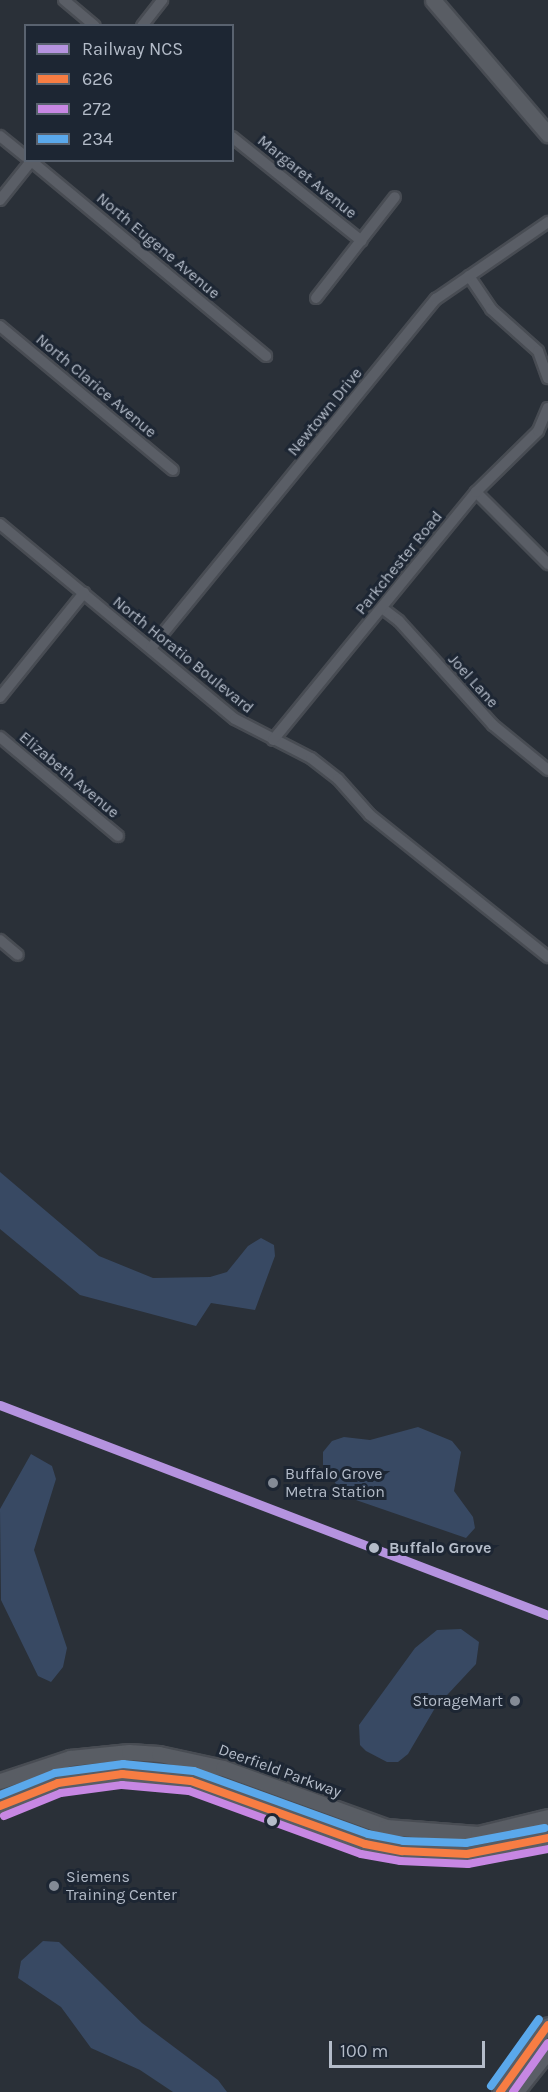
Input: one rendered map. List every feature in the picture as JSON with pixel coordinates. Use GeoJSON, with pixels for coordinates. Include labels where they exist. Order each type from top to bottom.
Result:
{"type":"FeatureCollection","features":[{"type":"Feature","properties":{"kind":"main road"},"geometry":{"type":"LineString","coordinates":[[433,0],[548,134]]}},
{"type":"Feature","properties":{"kind":"main road","name":"Deerfield Parkway"},"geometry":{"type":"LineString","coordinates":[[0,1781],[70,1758],[96,1754],[159,1754],[223,1768],[386,1827],[478,1834],[544,1818]]}},
{"type":"Feature","properties":{"kind":"main road"},"geometry":{"type":"LineString","coordinates":[[0,1806],[58,1783],[131,1774],[191,1781],[365,1844],[402,1851],[467,1854],[548,1839]]}},
{"type":"Feature","properties":{"kind":"street"},"geometry":{"type":"LineString","coordinates":[[64,0],[93,24]]}},
{"type":"Feature","properties":{"kind":"street"},"geometry":{"type":"LineString","coordinates":[[144,24],[162,0]]}},
{"type":"Feature","properties":{"kind":"street","name":"North Eugene Avenue"},"geometry":{"type":"LineString","coordinates":[[0,136],[24,155]]}},
{"type":"Feature","properties":{"kind":"street","name":"Margaret Avenue"},"geometry":{"type":"LineString","coordinates":[[234,139],[362,241]]}},
{"type":"Feature","properties":{"kind":"street"},"geometry":{"type":"LineString","coordinates":[[0,200],[28,162]]}},
{"type":"Feature","properties":{"kind":"street","name":"North Eugene Avenue"},"geometry":{"type":"LineString","coordinates":[[32,162],[266,356]]}},
{"type":"Feature","properties":{"kind":"street"},"geometry":{"type":"LineString","coordinates":[[316,298],[395,196]]}},
{"type":"Feature","properties":{"kind":"street","name":"Newtown Drive"},"geometry":{"type":"LineString","coordinates":[[151,648],[436,300],[548,222]]}},
{"type":"Feature","properties":{"kind":"street"},"geometry":{"type":"LineString","coordinates":[[469,276],[491,309],[538,351],[548,378]]}},
{"type":"Feature","properties":{"kind":"street","name":"North Clarice Avenue"},"geometry":{"type":"LineString","coordinates":[[0,326],[173,470]]}},
{"type":"Feature","properties":{"kind":"street","name":"Parkchester Road"},"geometry":{"type":"LineString","coordinates":[[273,740],[476,492],[533,437],[548,408]]}},
{"type":"Feature","properties":{"kind":"street"},"geometry":{"type":"LineString","coordinates":[[476,492],[509,521],[548,564]]}},
{"type":"Feature","properties":{"kind":"street","name":"North Horatio Boulevard"},"geometry":{"type":"LineString","coordinates":[[0,524],[236,719],[311,758],[387,829],[548,957]]}},
{"type":"Feature","properties":{"kind":"street"},"geometry":{"type":"LineString","coordinates":[[0,697],[84,593]]}},
{"type":"Feature","properties":{"kind":"street","name":"Joel Lane"},"geometry":{"type":"LineString","coordinates":[[381,608],[399,621],[493,725],[548,770]]}},
{"type":"Feature","properties":{"kind":"street","name":"Elizabeth Avenue"},"geometry":{"type":"LineString","coordinates":[[0,738],[118,836]]}},
{"type":"Feature","properties":{"kind":"street"},"geometry":{"type":"LineString","coordinates":[[0,940],[18,955]]}},
{"type":"Feature","properties":{"kind":"street"},"geometry":{"type":"LineString","coordinates":[[544,1818],[548,1839]]}},
{"type":"Feature","properties":{"kind":"street"},"geometry":{"type":"LineString","coordinates":[[500,2092],[548,2025]]}},
{"type":"Feature","properties":{"kind":"street"},"geometry":{"type":"LineString","coordinates":[[517,2092],[548,2053]]}},
{"type":"Feature","properties":{"kind":"water"},"geometry":{"type":"Polygon","coordinates":[[[0,1172],[99,1256],[153,1278],[210,1277],[227,1272],[248,1246],[261,1238],[274,1245],[275,1256],[255,1310],[211,1303],[196,1326],[80,1295],[0,1229],[0,1172]]]}},
{"type":"Feature","properties":{"kind":"water"},"geometry":{"type":"Polygon","coordinates":[[[418,1427],[452,1441],[461,1452],[454,1491],[473,1517],[475,1528],[466,1538],[353,1499],[340,1490],[323,1465],[323,1452],[332,1441],[344,1437],[370,1440],[418,1427]]]}},
{"type":"Feature","properties":{"kind":"water"},"geometry":{"type":"Polygon","coordinates":[[[31,1454],[52,1466],[56,1479],[34,1550],[67,1648],[63,1667],[51,1682],[38,1676],[1,1600],[0,1509],[31,1454]]]}},
{"type":"Feature","properties":{"kind":"water"},"geometry":{"type":"Polygon","coordinates":[[[461,1629],[479,1642],[476,1664],[435,1708],[408,1754],[398,1762],[387,1762],[366,1751],[360,1745],[359,1725],[415,1648],[437,1630],[461,1629]]]}},
{"type":"Feature","properties":{"kind":"water"},"geometry":{"type":"Polygon","coordinates":[[[43,1941],[59,1942],[142,2023],[218,2080],[227,2092],[173,2092],[140,2070],[91,2048],[61,2007],[18,1978],[21,1961],[43,1941]]]}},
{"type":"Feature","properties":{"kind":"rail line","name":"NCS"},"geometry":{"type":"LineString","coordinates":[[0,1405],[548,1615]]}},
{"type":"Feature","properties":{"kind":"transit line","name":"234"},"geometry":{"type":"LineString","coordinates":[[0,1795],[55,1773],[123,1764],[194,1771],[368,1834],[403,1841],[466,1843],[545,1828]]}},
{"type":"Feature","properties":{"kind":"transit line","name":"626"},"geometry":{"type":"LineString","coordinates":[[0,1806],[58,1783],[122,1774],[191,1781],[365,1844],[402,1851],[467,1854],[548,1838]]}},
{"type":"Feature","properties":{"kind":"transit line","name":"272"},"geometry":{"type":"LineString","coordinates":[[4,1816],[61,1793],[122,1785],[189,1791],[361,1854],[400,1861],[468,1864],[548,1849]]}},
{"type":"Feature","properties":{"kind":"transit line","name":"234"},"geometry":{"type":"LineString","coordinates":[[491,2086],[539,2019]]}},
{"type":"Feature","properties":{"kind":"transit line","name":"626"},"geometry":{"type":"LineString","coordinates":[[500,2092],[548,2025]]}},
{"type":"Feature","properties":{"kind":"transit line","name":"272"},"geometry":{"type":"LineString","coordinates":[[513,2092],[548,2043]]}},
{"type":"Feature","properties":{"kind":"place","name":"Buffalo Grove Metra Station"},"geometry":{"type":"Point","coordinates":[273,1483]}},
{"type":"Feature","properties":{"kind":"place","name":"Buffalo Grove"},"geometry":{"type":"Point","coordinates":[374,1548]}},
{"type":"Feature","properties":{"kind":"place","name":"StorageMart"},"geometry":{"type":"Point","coordinates":[515,1701]}},
{"type":"Feature","properties":{"kind":"place","name":"Siemens Training Center"},"geometry":{"type":"Point","coordinates":[54,1886]}}]}
